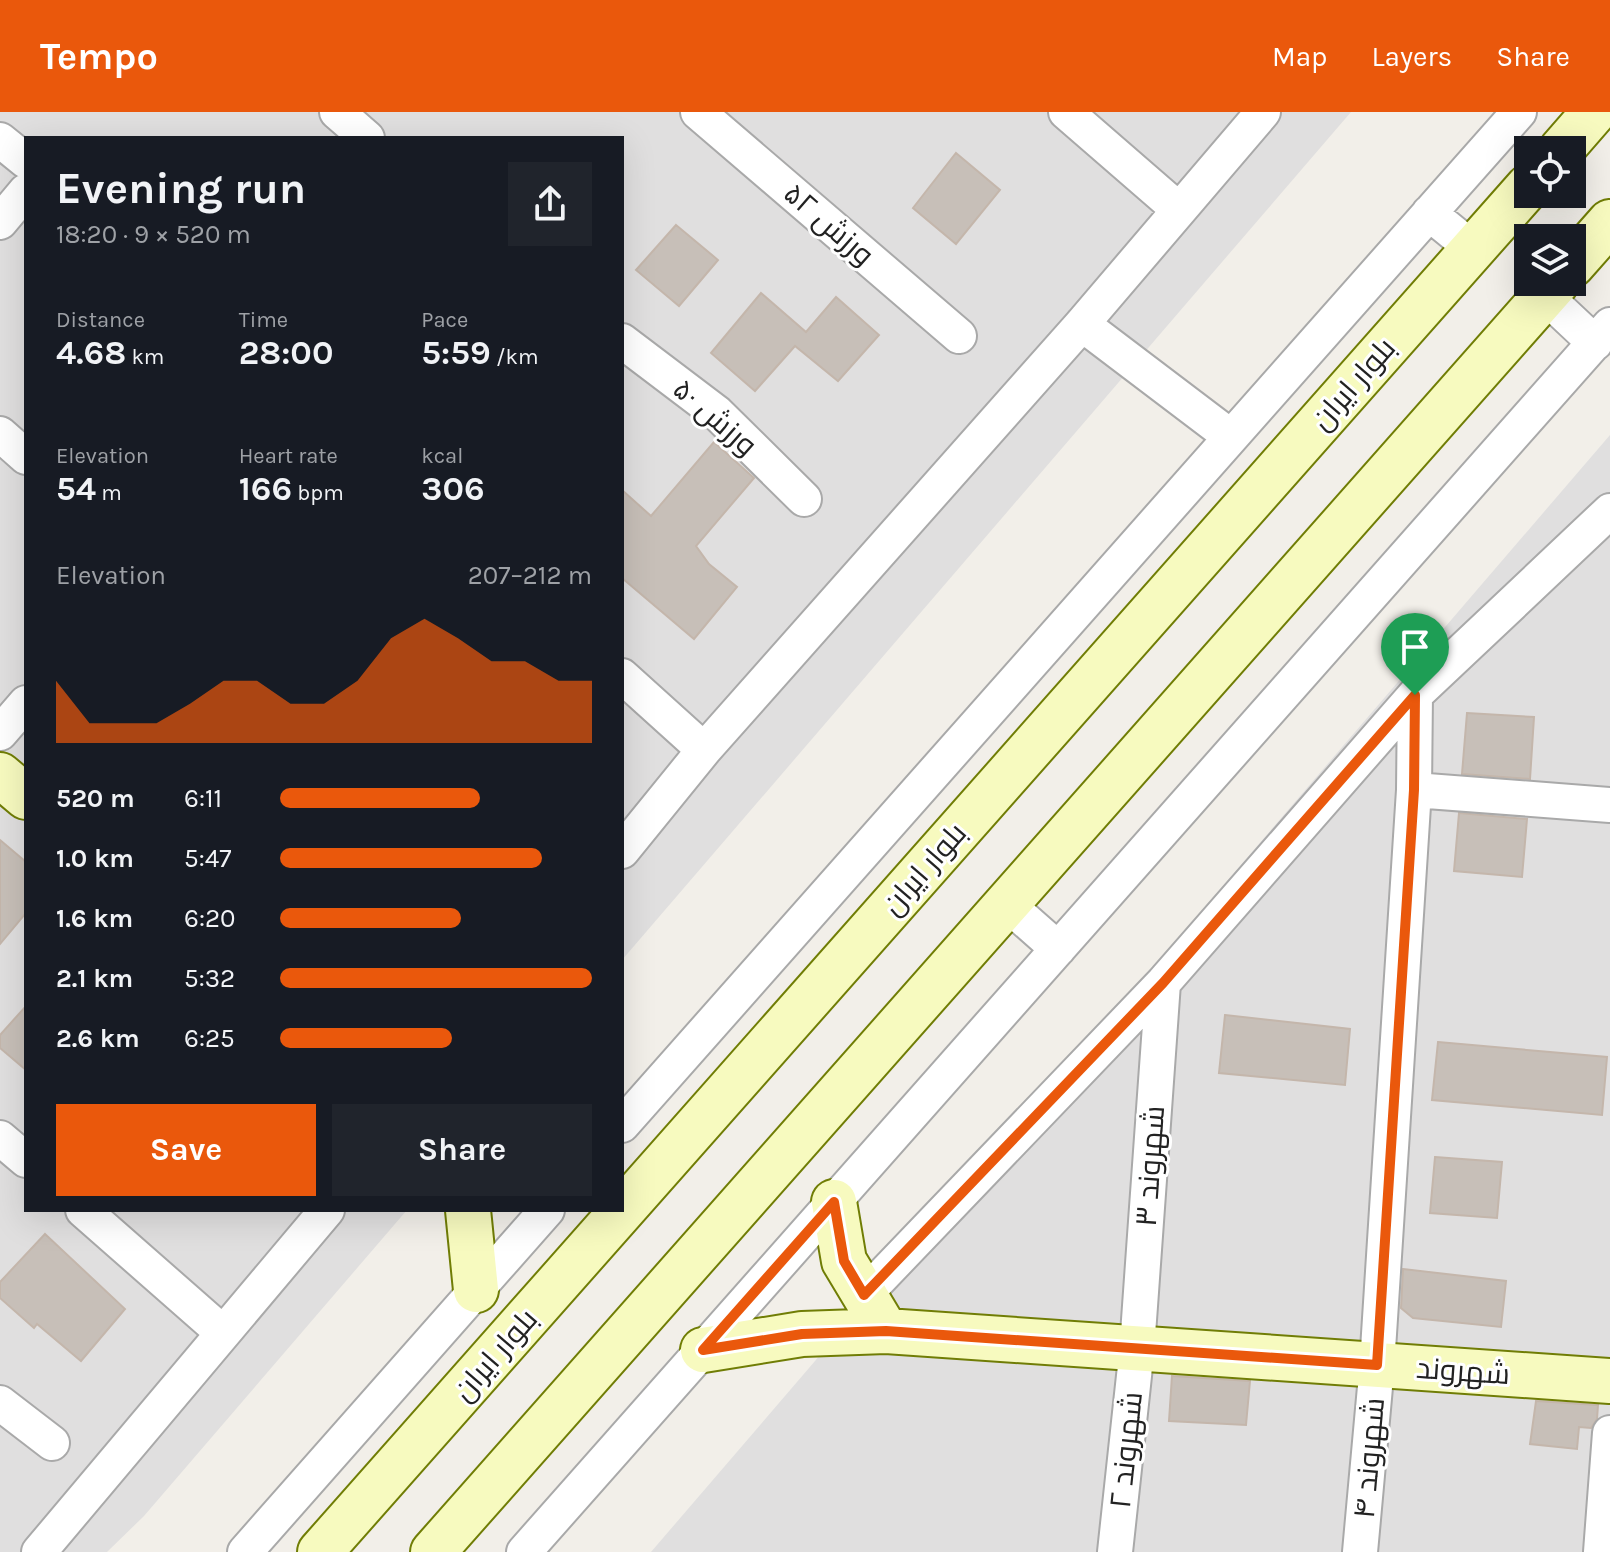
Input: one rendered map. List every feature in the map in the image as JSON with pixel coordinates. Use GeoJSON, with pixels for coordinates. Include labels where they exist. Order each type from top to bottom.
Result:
{"type":"FeatureCollection","features":[{"type":"Feature","properties":{"kind":"street"},"geometry":{"type":"LineString","coordinates":[[337,112],[365,136]]}},
{"type":"Feature","properties":{"kind":"street","name":"ورزش ۵٢"},"geometry":{"type":"LineString","coordinates":[[698,112],[959,336]]}},
{"type":"Feature","properties":{"kind":"street"},"geometry":{"type":"LineString","coordinates":[[1066,112],[1179,210]]}},
{"type":"Feature","properties":{"kind":"street"},"geometry":{"type":"LineString","coordinates":[[624,849],[704,750],[1082,324],[1263,112]]}},
{"type":"Feature","properties":{"kind":"street"},"geometry":{"type":"LineString","coordinates":[[624,1123],[1519,112]]}},
{"type":"Feature","properties":{"kind":"street"},"geometry":{"type":"LineString","coordinates":[[1573,136],[1594,112]]}},
{"type":"Feature","properties":{"kind":"street"},"geometry":{"type":"LineString","coordinates":[[0,140],[24,159]]}},
{"type":"Feature","properties":{"kind":"street"},"geometry":{"type":"LineString","coordinates":[[0,222],[24,193]]}},
{"type":"Feature","properties":{"kind":"street","name":"بلوار ایران"},"geometry":{"type":"LineString","coordinates":[[624,1208],[1514,203]]}},
{"type":"Feature","properties":{"kind":"street"},"geometry":{"type":"LineString","coordinates":[[1429,213],[1473,249]]}},
{"type":"Feature","properties":{"kind":"street"},"geometry":{"type":"LineString","coordinates":[[1586,249],[1610,222]]}},
{"type":"Feature","properties":{"kind":"street"},"geometry":{"type":"LineString","coordinates":[[433,1552],[1545,296]]}},
{"type":"Feature","properties":{"kind":"street"},"geometry":{"type":"LineString","coordinates":[[524,1552],[1602,334],[1570,296]]}},
{"type":"Feature","properties":{"kind":"street"},"geometry":{"type":"LineString","coordinates":[[1082,324],[1231,437]]}},
{"type":"Feature","properties":{"kind":"street","name":"ورزش ۵٠"},"geometry":{"type":"LineString","coordinates":[[624,343],[717,413],[804,499]]}},
{"type":"Feature","properties":{"kind":"street"},"geometry":{"type":"LineString","coordinates":[[0,434],[24,455]]}},
{"type":"Feature","properties":{"kind":"street"},"geometry":{"type":"LineString","coordinates":[[834,1202],[844,1261],[875,1313],[1415,695],[1610,511]]}},
{"type":"Feature","properties":{"kind":"street"},"geometry":{"type":"LineString","coordinates":[[624,678],[704,750]]}},
{"type":"Feature","properties":{"kind":"street","name":"شهروند ۴"},"geometry":{"type":"LineString","coordinates":[[1360,1552],[1377,1365],[1414,790],[1415,695]]}},
{"type":"Feature","properties":{"kind":"street"},"geometry":{"type":"LineString","coordinates":[[0,733],[24,705]]}},
{"type":"Feature","properties":{"kind":"street"},"geometry":{"type":"LineString","coordinates":[[0,775],[24,795]]}},
{"type":"Feature","properties":{"kind":"street"},"geometry":{"type":"LineString","coordinates":[[1414,790],[1610,805]]}},
{"type":"Feature","properties":{"kind":"street"},"geometry":{"type":"LineString","coordinates":[[1007,904],[1058,949]]}},
{"type":"Feature","properties":{"kind":"street","name":"شهروند ۳"},"geometry":{"type":"LineString","coordinates":[[1137,1348],[1163,983]]}},
{"type":"Feature","properties":{"kind":"street"},"geometry":{"type":"LineString","coordinates":[[0,1138],[24,1158]]}},
{"type":"Feature","properties":{"kind":"street"},"geometry":{"type":"LineString","coordinates":[[85,1212],[223,1333]]}},
{"type":"Feature","properties":{"kind":"street"},"geometry":{"type":"LineString","coordinates":[[39,1552],[325,1212]]}},
{"type":"Feature","properties":{"kind":"street"},"geometry":{"type":"LineString","coordinates":[[468,1212],[476,1290]]}},
{"type":"Feature","properties":{"kind":"street"},"geometry":{"type":"LineString","coordinates":[[245,1552],[545,1212]]}},
{"type":"Feature","properties":{"kind":"street","name":"بلوار ایران"},"geometry":{"type":"LineString","coordinates":[[320,1552],[621,1212]]}},
{"type":"Feature","properties":{"kind":"street","name":"شهروند"},"geometry":{"type":"LineString","coordinates":[[703,1350],[802,1334],[875,1313],[1137,1348],[1610,1381]]}},
{"type":"Feature","properties":{"kind":"street","name":"شهروند ۲"},"geometry":{"type":"LineString","coordinates":[[1115,1552],[1137,1348]]}},
{"type":"Feature","properties":{"kind":"street"},"geometry":{"type":"LineString","coordinates":[[0,1403],[52,1443]]}},
{"type":"Feature","properties":{"kind":"street"},"geometry":{"type":"LineString","coordinates":[[1601,1552],[1610,1433]]}},
{"type":"Feature","properties":{"kind":"shaded area"},"geometry":{"type":"Polygon","coordinates":[[[0,112],[1351,112],[624,958],[624,136],[24,136],[24,1212],[405,1212],[144,1516],[107,1552],[0,1552],[0,112]]]}},
{"type":"Feature","properties":{"kind":"shaded area"},"geometry":{"type":"Polygon","coordinates":[[[1610,435],[1610,1552],[651,1552],[1610,435]]]}},
{"type":"Feature","properties":{"kind":"building"},"geometry":{"type":"Polygon","coordinates":[[[956,153],[1000,190],[956,244],[913,208],[956,153]]]}},
{"type":"Feature","properties":{"kind":"building"},"geometry":{"type":"Polygon","coordinates":[[[676,225],[718,260],[679,306],[636,270],[676,225]]]}},
{"type":"Feature","properties":{"kind":"building"},"geometry":{"type":"Polygon","coordinates":[[[761,293],[806,332],[836,297],[879,335],[838,381],[795,346],[755,391],[711,353],[761,293]]]}},
{"type":"Feature","properties":{"kind":"building"},"geometry":{"type":"Polygon","coordinates":[[[714,442],[754,478],[696,546],[709,564],[737,587],[694,639],[624,580],[624,492],[651,516],[714,442]]]}},
{"type":"Feature","properties":{"kind":"building"},"geometry":{"type":"Polygon","coordinates":[[[1467,713],[1534,717],[1530,779],[1462,774],[1467,713]]]}},
{"type":"Feature","properties":{"kind":"building"},"geometry":{"type":"Polygon","coordinates":[[[1459,813],[1527,819],[1522,877],[1454,871],[1459,813]]]}},
{"type":"Feature","properties":{"kind":"building"},"geometry":{"type":"Polygon","coordinates":[[[0,840],[24,860],[24,915],[0,944],[0,840]]]}},
{"type":"Feature","properties":{"kind":"building"},"geometry":{"type":"Polygon","coordinates":[[[24,1008],[24,1068],[0,1048],[0,1035],[24,1008]]]}},
{"type":"Feature","properties":{"kind":"building"},"geometry":{"type":"Polygon","coordinates":[[[1225,1015],[1350,1029],[1345,1085],[1219,1073],[1225,1015]]]}},
{"type":"Feature","properties":{"kind":"building"},"geometry":{"type":"Polygon","coordinates":[[[1438,1042],[1607,1057],[1602,1115],[1432,1100],[1438,1042]]]}},
{"type":"Feature","properties":{"kind":"building"},"geometry":{"type":"Polygon","coordinates":[[[1435,1157],[1502,1162],[1497,1218],[1430,1213],[1435,1157]]]}},
{"type":"Feature","properties":{"kind":"building"},"geometry":{"type":"Polygon","coordinates":[[[45,1234],[125,1309],[81,1361],[37,1324],[34,1328],[0,1298],[0,1282],[45,1234]]]}},
{"type":"Feature","properties":{"kind":"building"},"geometry":{"type":"Polygon","coordinates":[[[1403,1269],[1506,1281],[1501,1327],[1413,1318],[1401,1308],[1403,1269]]]}},
{"type":"Feature","properties":{"kind":"building"},"geometry":{"type":"Polygon","coordinates":[[[1172,1376],[1250,1381],[1246,1425],[1169,1421],[1172,1376]]]}},
{"type":"Feature","properties":{"kind":"building"},"geometry":{"type":"Polygon","coordinates":[[[1536,1401],[1598,1405],[1597,1419],[1591,1428],[1579,1427],[1577,1449],[1530,1444],[1536,1401]]]}},
{"type":"Feature","properties":{"kind":"route"},"geometry":{"type":"LineString","coordinates":[[1415,695],[1414,790],[1377,1365],[886,1331],[802,1334],[703,1350],[834,1202],[844,1261],[864,1295],[1163,983],[1415,695]]}}]}
